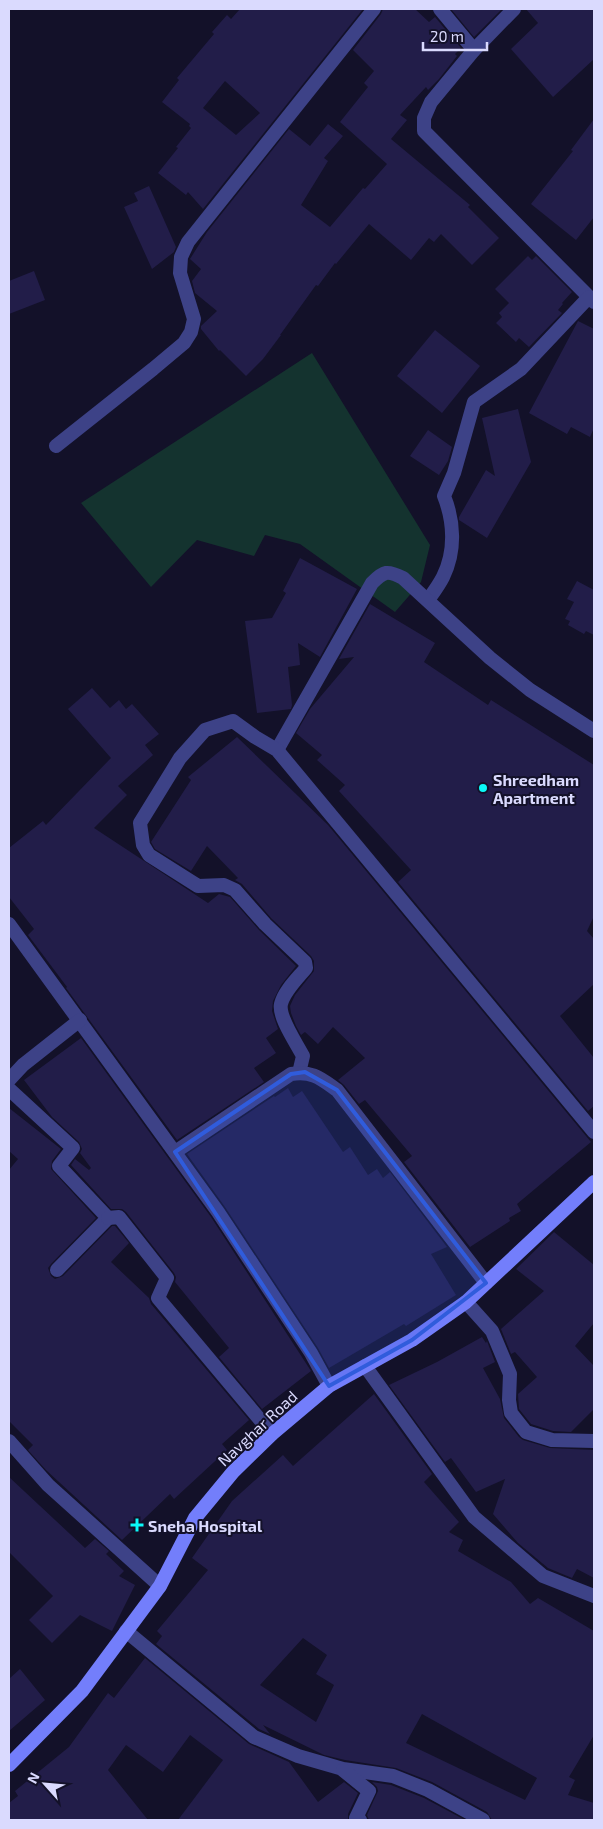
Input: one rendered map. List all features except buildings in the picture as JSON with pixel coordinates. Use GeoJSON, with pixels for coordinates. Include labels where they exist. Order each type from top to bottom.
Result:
{"type":"FeatureCollection","features":[{"type":"Feature","properties":{"kind":"main road","name":"Navghar Road"},"geometry":{"type":"LineString","coordinates":[[9,1765],[82,1691],[160,1586],[196,1518],[233,1472],[272,1434],[329,1386],[412,1340],[466,1302],[594,1182]]}},
{"type":"Feature","properties":{"kind":"street"},"geometry":{"type":"LineString","coordinates":[[56,446],[184,342],[191,332],[194,319],[180,273],[181,257],[188,242],[374,9]]}},
{"type":"Feature","properties":{"kind":"street"},"geometry":{"type":"LineString","coordinates":[[440,9],[474,50]]}},
{"type":"Feature","properties":{"kind":"street"},"geometry":{"type":"LineString","coordinates":[[428,600],[444,576],[452,550],[453,526],[444,496],[454,473],[474,402],[520,369],[592,299],[424,131],[424,118],[432,102],[474,50],[514,9]]}},
{"type":"Feature","properties":{"kind":"street"},"geometry":{"type":"LineString","coordinates":[[278,750],[372,583],[382,574],[391,572],[402,578],[428,600],[470,641],[530,690],[594,731]]}},
{"type":"Feature","properties":{"kind":"street"},"geometry":{"type":"LineString","coordinates":[[299,1073],[303,1056],[284,1019],[281,1005],[289,990],[306,968],[306,962],[265,924],[235,890],[224,885],[198,886],[149,855],[143,845],[140,834],[140,823],[180,758],[205,730],[233,721],[254,737],[278,750],[594,1132]]}},
{"type":"Feature","properties":{"kind":"street"},"geometry":{"type":"LineString","coordinates":[[9,924],[218,1212],[311,1353],[329,1386]]}},
{"type":"Feature","properties":{"kind":"street"},"geometry":{"type":"LineString","coordinates":[[9,1080],[22,1065],[80,1020]]}},
{"type":"Feature","properties":{"kind":"street"},"geometry":{"type":"LineString","coordinates":[[174,1152],[291,1074],[305,1072],[337,1090],[486,1283]]}},
{"type":"Feature","properties":{"kind":"street"},"geometry":{"type":"LineString","coordinates":[[9,1089],[73,1148],[59,1166],[108,1218]]}},
{"type":"Feature","properties":{"kind":"street"},"geometry":{"type":"LineString","coordinates":[[57,1270],[108,1218],[119,1217],[167,1278],[158,1298],[272,1434]]}},
{"type":"Feature","properties":{"kind":"street"},"geometry":{"type":"LineString","coordinates":[[466,1302],[492,1331],[510,1374],[509,1400],[511,1413],[526,1432],[552,1440],[594,1441]]}},
{"type":"Feature","properties":{"kind":"street"},"geometry":{"type":"LineString","coordinates":[[365,1366],[474,1517],[543,1576],[594,1596]]}},
{"type":"Feature","properties":{"kind":"street"},"geometry":{"type":"LineString","coordinates":[[9,1442],[48,1485],[160,1586]]}},
{"type":"Feature","properties":{"kind":"street"},"geometry":{"type":"LineString","coordinates":[[126,1631],[254,1737],[298,1756],[343,1769],[393,1776],[428,1790],[483,1820]]}},
{"type":"Feature","properties":{"kind":"street"},"geometry":{"type":"LineString","coordinates":[[343,1769],[369,1791],[356,1818],[360,1820]]}},
{"type":"Feature","properties":{"kind":"highlighted area"},"geometry":{"type":"Polygon","coordinates":[[[305,1072],[337,1090],[486,1283],[412,1340],[329,1386],[175,1152],[291,1074],[305,1072]]]}},
{"type":"Feature","properties":{"kind":"green space"},"geometry":{"type":"Polygon","coordinates":[[[312,353],[430,545],[421,582],[395,612],[300,544],[265,535],[254,556],[197,540],[151,587],[81,503],[312,353]]]}},
{"type":"Feature","properties":{"kind":"place","name":"Shreedham Apartment"},"geometry":{"type":"Point","coordinates":[483,788]}},
{"type":"Feature","properties":{"kind":"place","name":"Sneha Hospital"},"geometry":{"type":"Point","coordinates":[137,1525]}}]}
